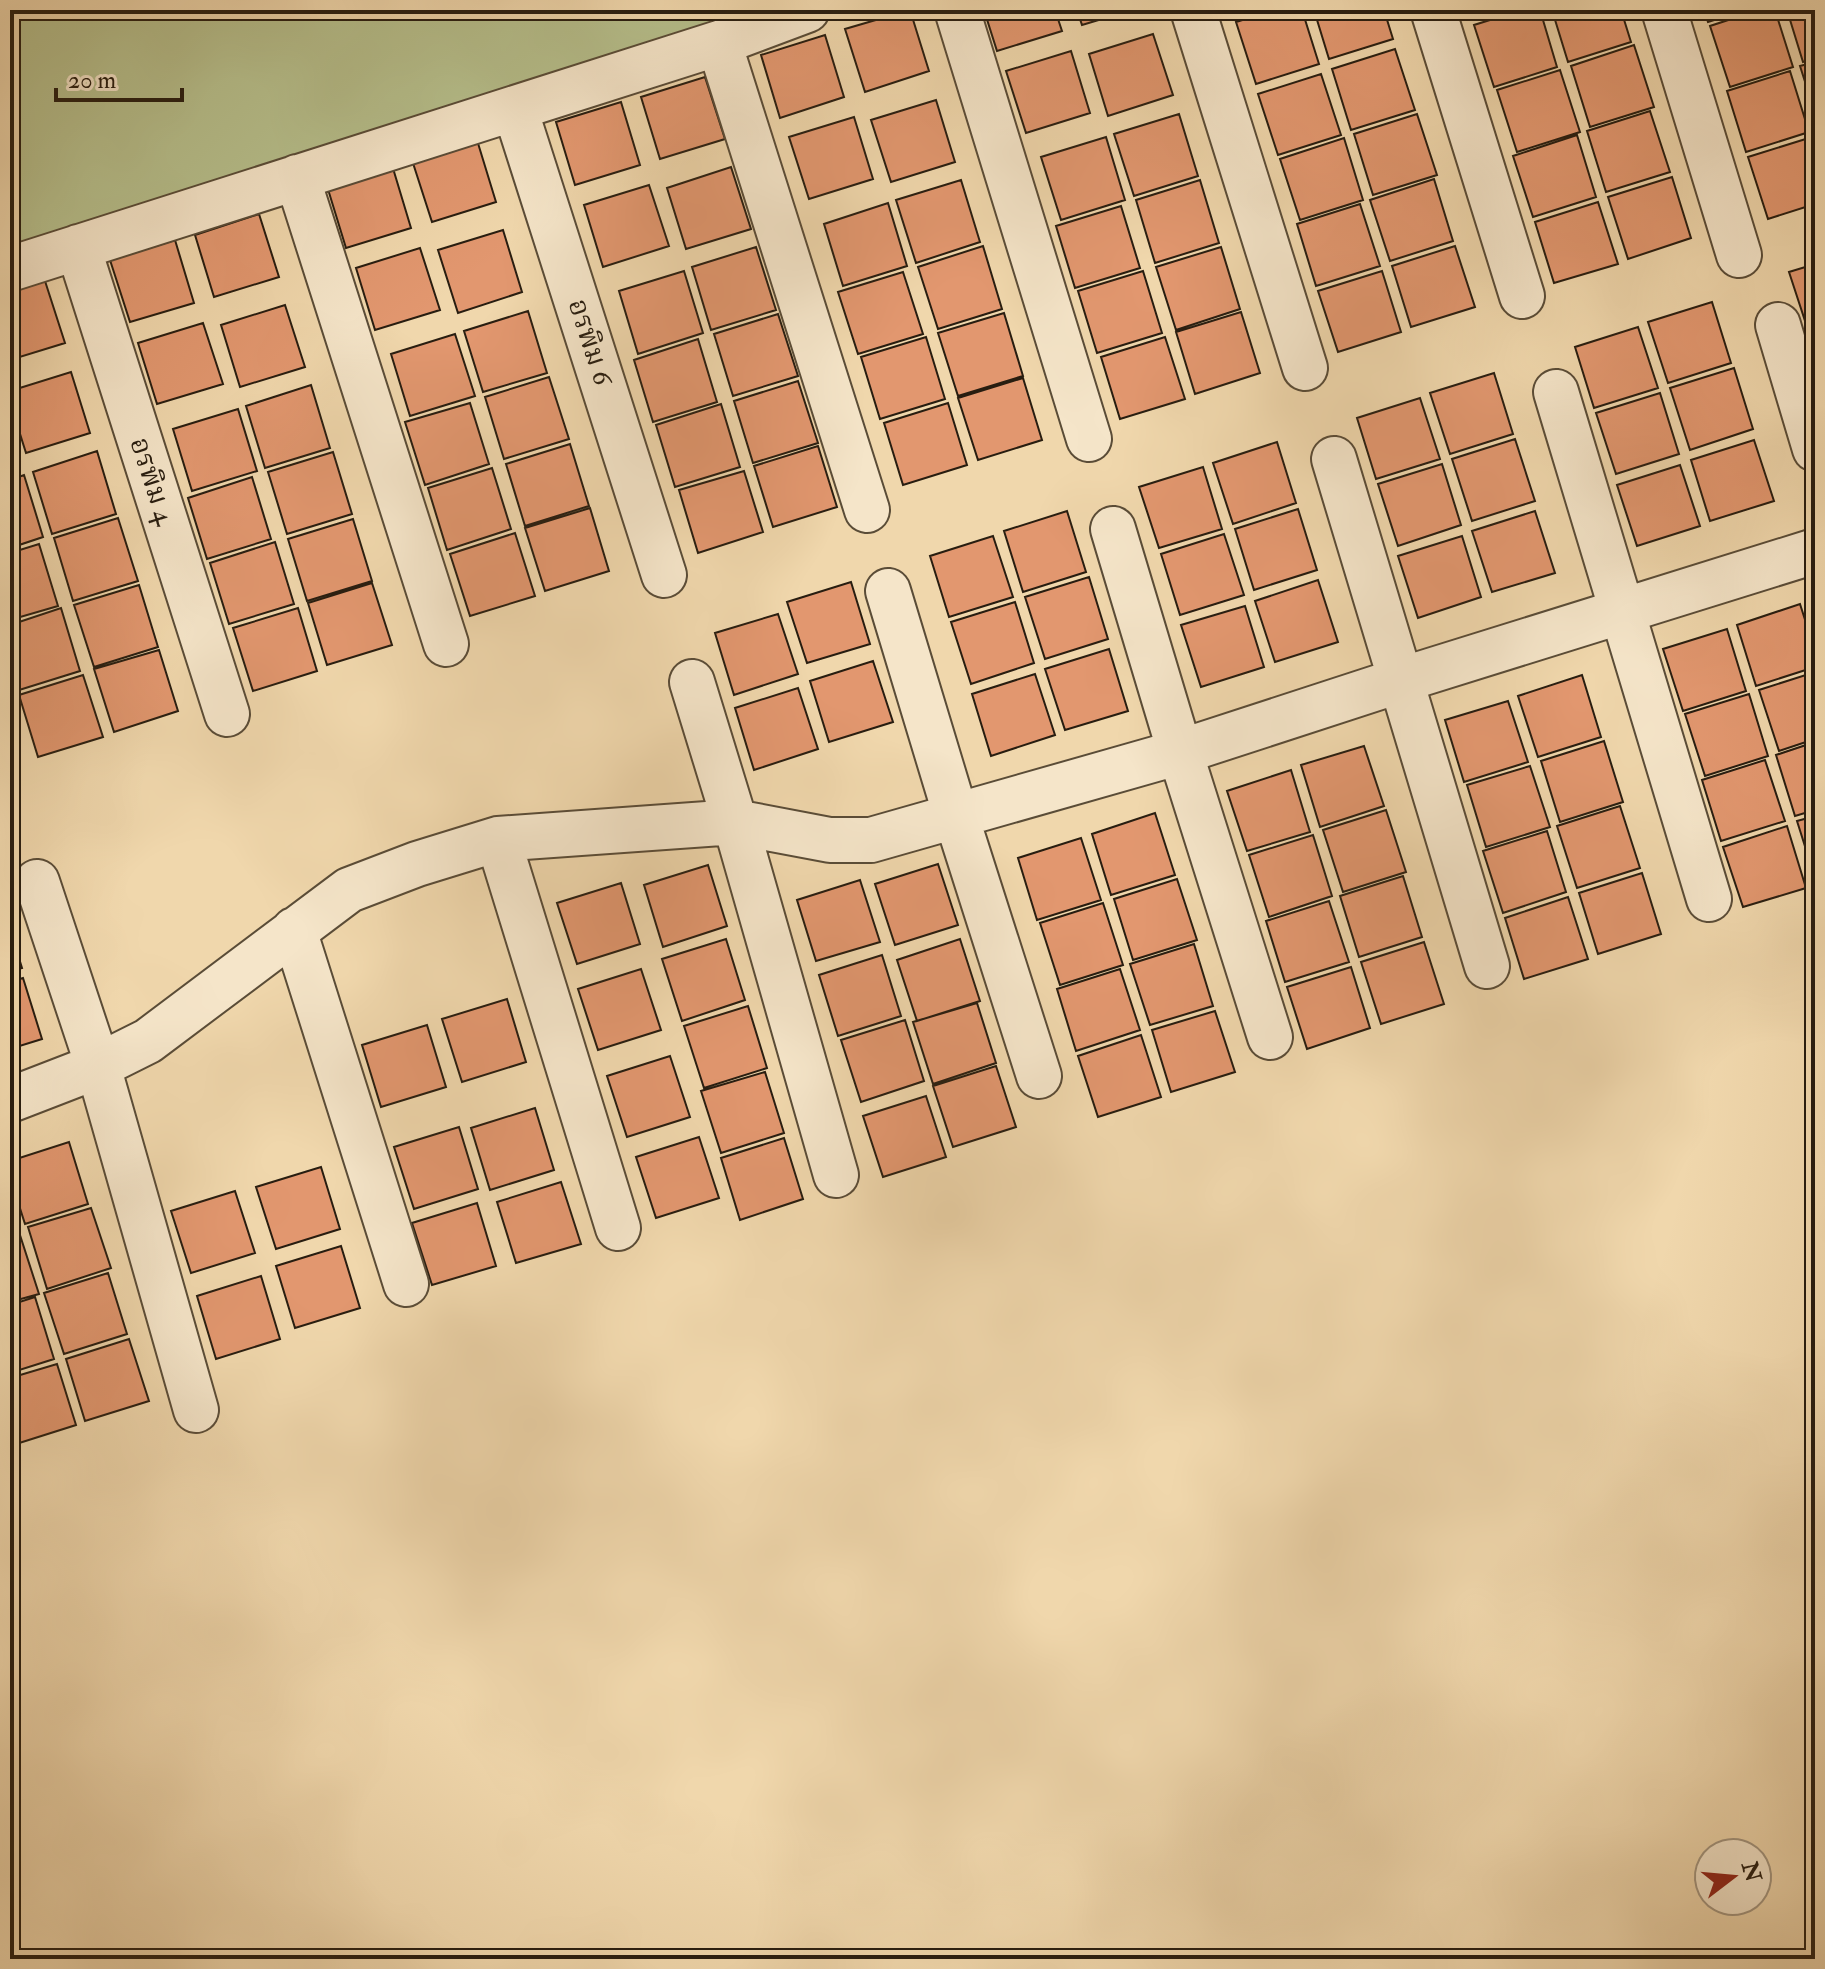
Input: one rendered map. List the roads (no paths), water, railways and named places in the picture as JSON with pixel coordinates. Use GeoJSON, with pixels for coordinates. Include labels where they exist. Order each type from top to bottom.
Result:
{"type":"FeatureCollection","features":[{"type":"Feature","properties":{"kind":"street"},"geometry":{"type":"LineString","coordinates":[[10,269],[719,43],[807,10]]}},
{"type":"Feature","properties":{"kind":"street"},"geometry":{"type":"LineString","coordinates":[[957,10],[1089,439]]}},
{"type":"Feature","properties":{"kind":"street"},"geometry":{"type":"LineString","coordinates":[[1193,10],[1305,368]]}},
{"type":"Feature","properties":{"kind":"street"},"geometry":{"type":"LineString","coordinates":[[1433,10],[1522,296]]}},
{"type":"Feature","properties":{"kind":"street"},"geometry":{"type":"LineString","coordinates":[[1664,10],[1739,255]]}},
{"type":"Feature","properties":{"kind":"street"},"geometry":{"type":"LineString","coordinates":[[719,43],[867,510]]}},
{"type":"Feature","properties":{"kind":"street","name":"อรพิม 6"},"geometry":{"type":"LineString","coordinates":[[515,109],[664,575]]}},
{"type":"Feature","properties":{"kind":"street"},"geometry":{"type":"LineString","coordinates":[[297,177],[446,644]]}},
{"type":"Feature","properties":{"kind":"street","name":"อรพิม 4"},"geometry":{"type":"LineString","coordinates":[[78,247],[227,714]]}},
{"type":"Feature","properties":{"kind":"street"},"geometry":{"type":"LineString","coordinates":[[1778,325],[1815,449]]}},
{"type":"Feature","properties":{"kind":"street"},"geometry":{"type":"LineString","coordinates":[[1556,392],[1709,899]]}},
{"type":"Feature","properties":{"kind":"street"},"geometry":{"type":"LineString","coordinates":[[1334,459],[1487,966]]}},
{"type":"Feature","properties":{"kind":"street"},"geometry":{"type":"LineString","coordinates":[[1113,529],[1270,1037]]}},
{"type":"Feature","properties":{"kind":"street"},"geometry":{"type":"LineString","coordinates":[[10,1100],[98,1066],[148,1041],[349,890],[417,864],[498,839],[735,822],[830,840],[871,840],[1180,752],[1815,551]]}},
{"type":"Feature","properties":{"kind":"street"},"geometry":{"type":"LineString","coordinates":[[888,591],[1039,1076]]}},
{"type":"Feature","properties":{"kind":"street"},"geometry":{"type":"LineString","coordinates":[[692,682],[836,1175]]}},
{"type":"Feature","properties":{"kind":"street"},"geometry":{"type":"LineString","coordinates":[[498,839],[618,1228]]}},
{"type":"Feature","properties":{"kind":"street"},"geometry":{"type":"LineString","coordinates":[[37,882],[98,1066],[196,1410]]}},
{"type":"Feature","properties":{"kind":"street"},"geometry":{"type":"LineString","coordinates":[[294,930],[406,1284]]}}]}
